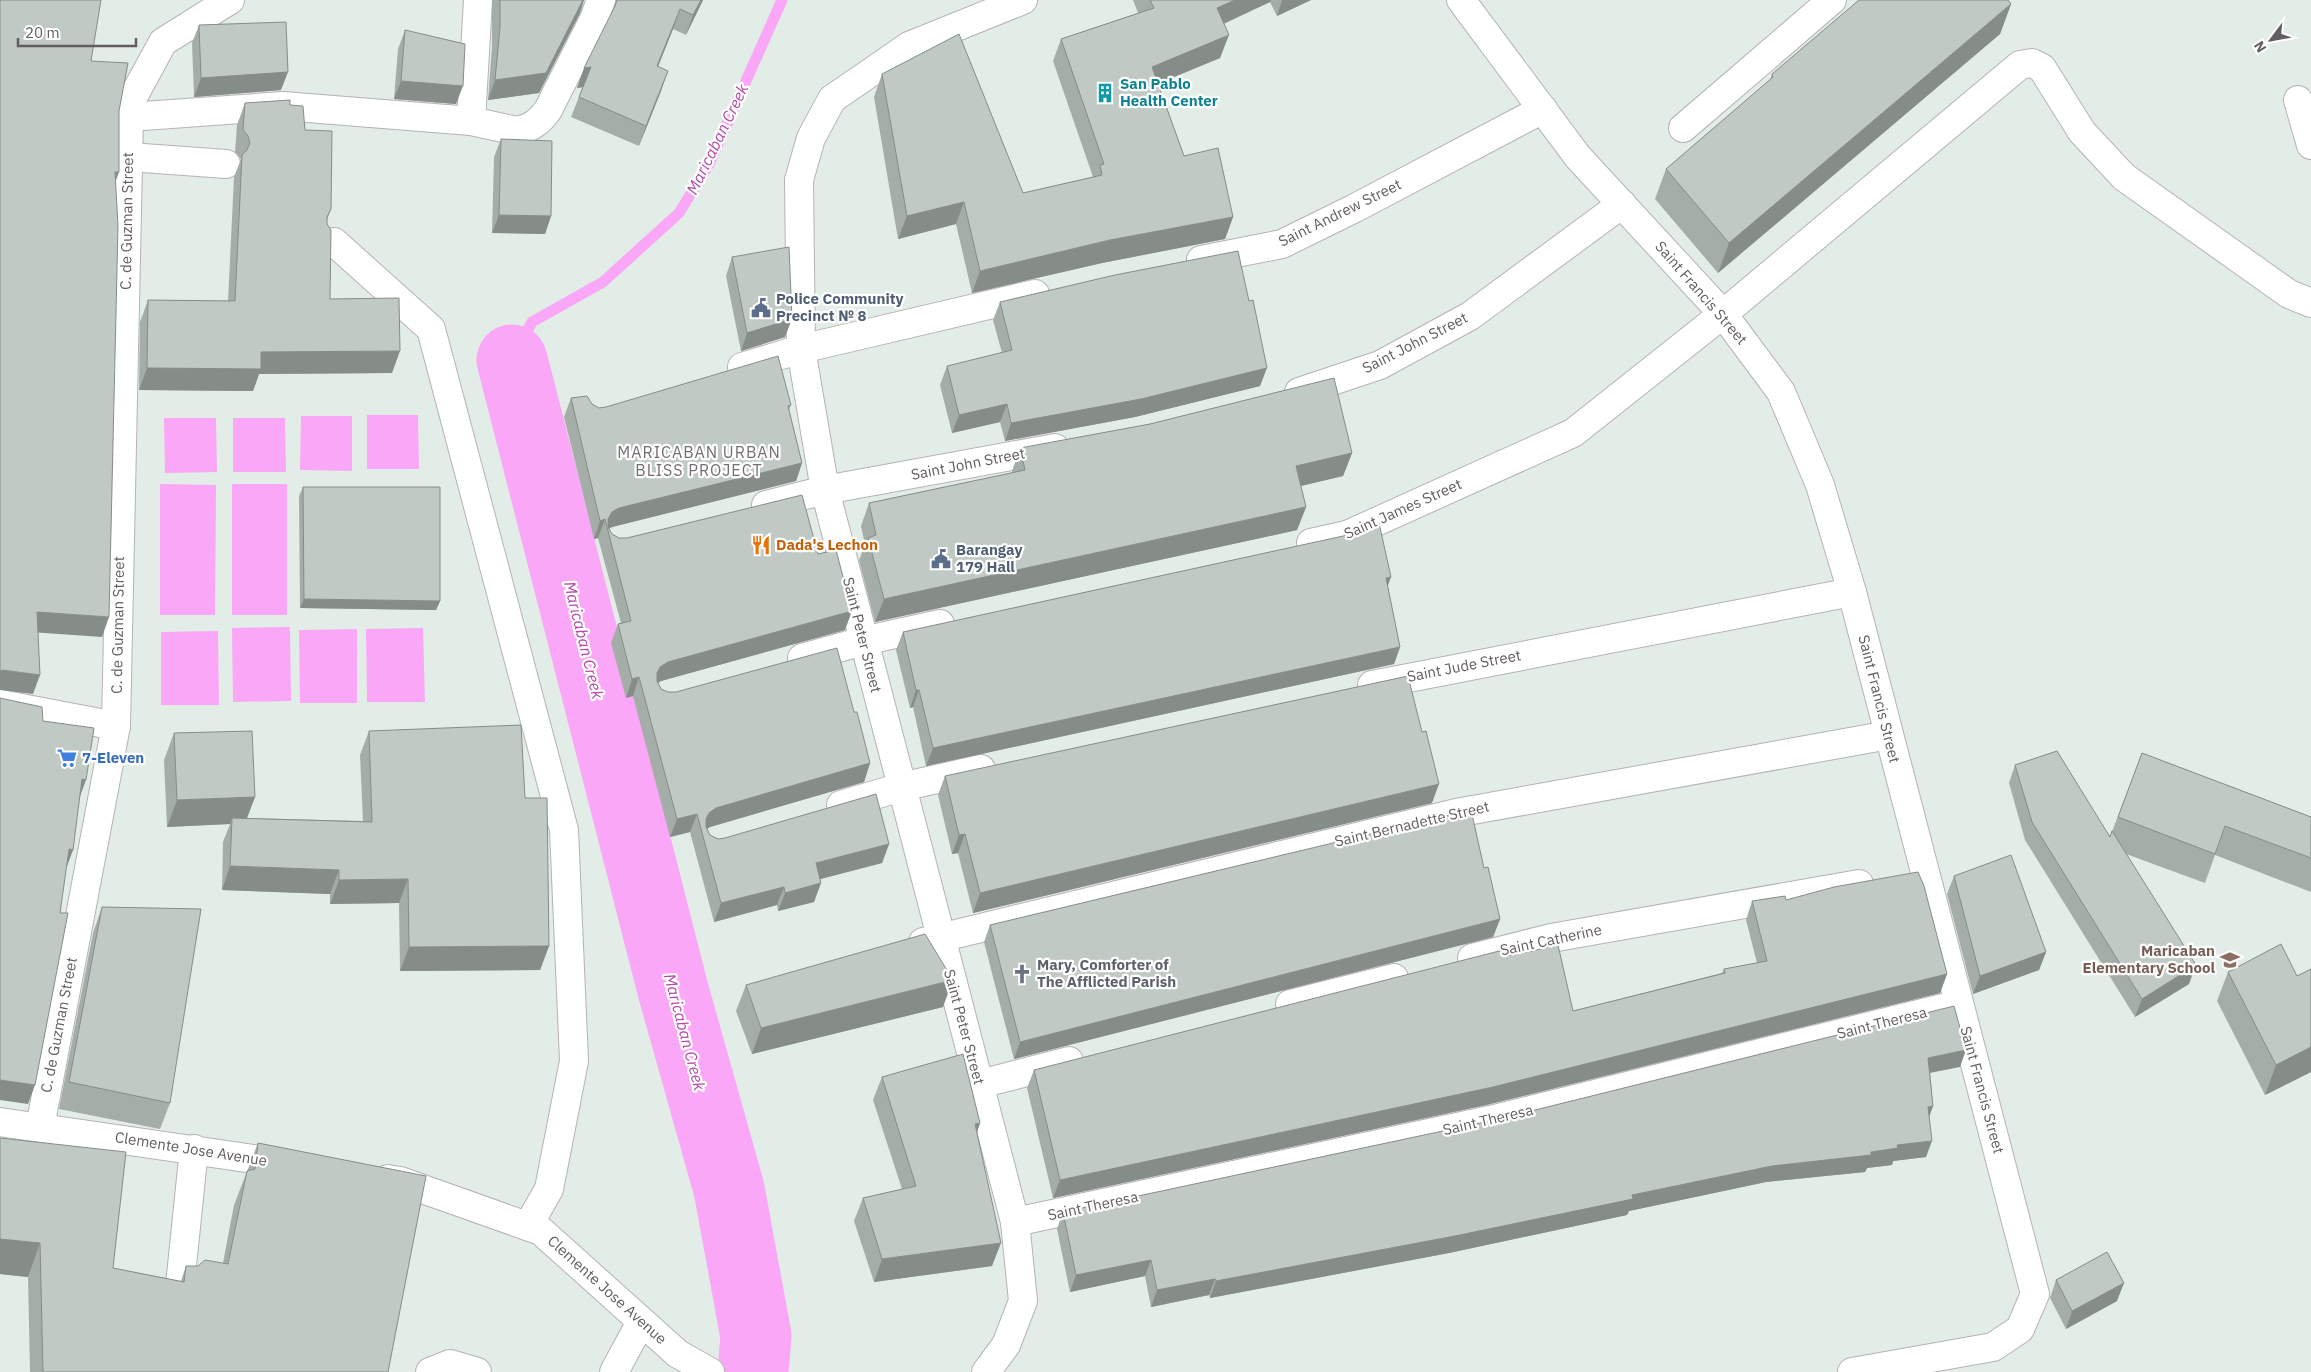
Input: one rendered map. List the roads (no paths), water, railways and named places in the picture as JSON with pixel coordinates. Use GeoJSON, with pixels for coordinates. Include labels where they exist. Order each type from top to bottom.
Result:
{"type":"FeatureCollection","features":[{"type":"Feature","properties":{"kind":"street","name":"C. de Guzman Street"},"geometry":{"type":"LineString","coordinates":[[40,1126],[116,726],[129,117],[133,97],[163,42],[230,0]]}},
{"type":"Feature","properties":{"kind":"street"},"geometry":{"type":"LineString","coordinates":[[471,121],[478,0]]}},
{"type":"Feature","properties":{"kind":"street"},"geometry":{"type":"LineString","coordinates":[[129,117],[283,106],[471,121],[517,131],[540,121],[556,96],[601,0]]}},
{"type":"Feature","properties":{"kind":"street","name":"Saint Peter Street"},"geometry":{"type":"LineString","coordinates":[[986,1372],[1006,1345],[1023,1301],[1015,1222],[825,490],[801,349],[800,180],[811,138],[832,99],[909,46],[1023,0]]}},
{"type":"Feature","properties":{"kind":"street","name":"Saint Francis Street"},"geometry":{"type":"LineString","coordinates":[[1461,0],[1578,157],[1723,314],[1781,392],[1820,485],[1852,592],[1889,735],[1905,876],[1959,1004],[2035,1294],[2020,1329],[1993,1347],[1852,1372]]}},
{"type":"Feature","properties":{"kind":"street"},"geometry":{"type":"LineString","coordinates":[[1683,128],[1832,0]]}},
{"type":"Feature","properties":{"kind":"street","name":"Saint James Street"},"geometry":{"type":"LineString","coordinates":[[1289,548],[1347,535],[1572,433],[1723,314],[2020,64],[2032,63],[2042,68],[2082,132],[2124,177],[2289,294],[2311,303]]}},
{"type":"Feature","properties":{"kind":"street"},"geometry":{"type":"LineString","coordinates":[[2298,100],[2311,145]]}},
{"type":"Feature","properties":{"kind":"street","name":"Saint Andrew Street"},"geometry":{"type":"LineString","coordinates":[[1174,265],[1282,244],[1355,208],[1543,109]]}},
{"type":"Feature","properties":{"kind":"street"},"geometry":{"type":"LineString","coordinates":[[129,157],[226,164]]}},
{"type":"Feature","properties":{"kind":"street","name":"Saint John Street"},"geometry":{"type":"LineString","coordinates":[[1278,398],[1380,365],[1470,316],[1622,204]]}},
{"type":"Feature","properties":{"kind":"street"},"geometry":{"type":"LineString","coordinates":[[334,242],[432,329],[564,830],[574,1062],[549,1189],[528,1226]]}},
{"type":"Feature","properties":{"kind":"street"},"geometry":{"type":"LineString","coordinates":[[716,374],[801,349],[1058,289]]}},
{"type":"Feature","properties":{"kind":"street","name":"Saint John Street"},"geometry":{"type":"LineString","coordinates":[[740,512],[825,490],[1079,443]]}},
{"type":"Feature","properties":{"kind":"street","name":"Saint Jude Street"},"geometry":{"type":"LineString","coordinates":[[1350,689],[1852,592]]}},
{"type":"Feature","properties":{"kind":"street"},"geometry":{"type":"LineString","coordinates":[[778,665],[863,641],[960,620]]}},
{"type":"Feature","properties":{"kind":"street"},"geometry":{"type":"LineString","coordinates":[[0,704],[116,726]]}},
{"type":"Feature","properties":{"kind":"street","name":"Saint Bernadette Street"},"geometry":{"type":"LineString","coordinates":[[903,947],[1456,813],[1889,735]]}},
{"type":"Feature","properties":{"kind":"street"},"geometry":{"type":"LineString","coordinates":[[817,812],[901,787],[1008,763]]}},
{"type":"Feature","properties":{"kind":"street","name":"Saint Catherine"},"geometry":{"type":"LineString","coordinates":[[1449,964],[1552,938],[1905,876]]}},
{"type":"Feature","properties":{"kind":"street"},"geometry":{"type":"LineString","coordinates":[[1269,1010],[1421,971]]}},
{"type":"Feature","properties":{"kind":"street","name":"Saint Theresa"},"geometry":{"type":"LineString","coordinates":[[1015,1222],[1490,1120],[1959,1004]]}},
{"type":"Feature","properties":{"kind":"street"},"geometry":{"type":"LineString","coordinates":[[980,1084],[1095,1054]]}},
{"type":"Feature","properties":{"kind":"street","name":"Clemente Jose Avenue"},"geometry":{"type":"LineString","coordinates":[[0,1122],[40,1126],[312,1167]]}},
{"type":"Feature","properties":{"kind":"street"},"geometry":{"type":"LineString","coordinates":[[180,1285],[194,1149]]}},
{"type":"Feature","properties":{"kind":"street","name":"Clemente Jose Avenue"},"geometry":{"type":"LineString","coordinates":[[361,1175],[400,1181],[540,1231],[689,1366]]}},
{"type":"Feature","properties":{"kind":"street"},"geometry":{"type":"LineString","coordinates":[[614,1372],[641,1322]]}},
{"type":"Feature","properties":{"kind":"street"},"geometry":{"type":"LineString","coordinates":[[430,1372],[450,1364],[477,1372]]}},
{"type":"Feature","properties":{"kind":"waterway","name":"Maricaban Creek"},"geometry":{"type":"LineString","coordinates":[[512,360],[532,322],[603,282],[679,213],[709,164],[782,0]]}},
{"type":"Feature","properties":{"kind":"waterway","name":"Maricaban Creek"},"geometry":{"type":"LineString","coordinates":[[512,360],[673,990],[729,1189],[756,1336],[753,1372]]}},
{"type":"Feature","properties":{"kind":"place","name":"San Pablo Health Center"},"geometry":{"type":"Point","coordinates":[1105,93]}},
{"type":"Feature","properties":{"kind":"place","name":"Police Community Precinct № 8"},"geometry":{"type":"Point","coordinates":[761,308]}},
{"type":"Feature","properties":{"kind":"place","name":"Dada's Lechon"},"geometry":{"type":"Point","coordinates":[761,545]}},
{"type":"Feature","properties":{"kind":"place","name":"Barangay 179 Hall"},"geometry":{"type":"Point","coordinates":[941,559]}},
{"type":"Feature","properties":{"kind":"place","name":"7-Eleven"},"geometry":{"type":"Point","coordinates":[67,758]}},
{"type":"Feature","properties":{"kind":"place","name":"Maricaban Elementary School"},"geometry":{"type":"Point","coordinates":[2230,960]}},
{"type":"Feature","properties":{"kind":"place","name":"Mary, Comforter of The Afflicted Parish"},"geometry":{"type":"Point","coordinates":[1022,974]}},
{"type":"Feature","properties":{"kind":"district","name":"MARICABAN URBAN BLISS PROJECT"},"geometry":{"type":"Point","coordinates":[699,461]}}]}
